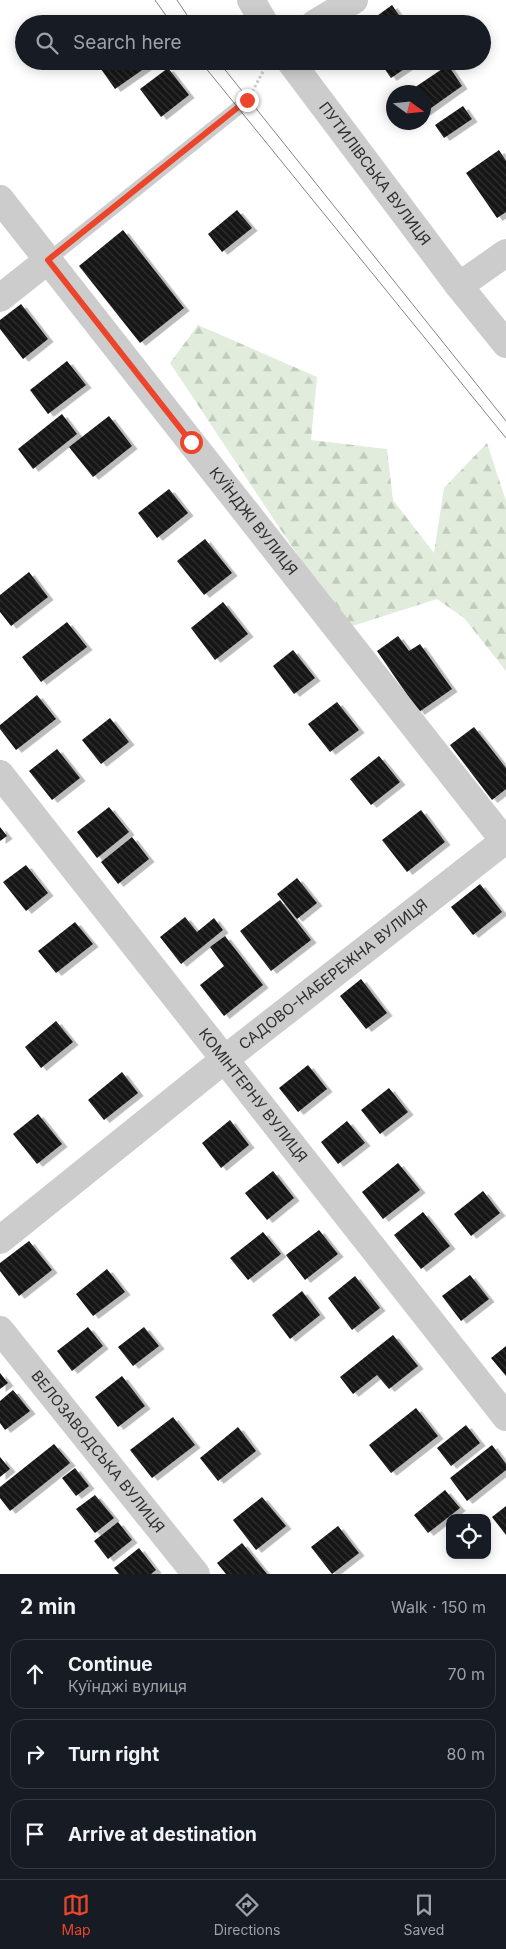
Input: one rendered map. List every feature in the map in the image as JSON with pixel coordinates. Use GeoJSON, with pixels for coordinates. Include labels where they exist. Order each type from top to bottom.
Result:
{"type":"FeatureCollection","features":[{"type":"Feature","properties":{"kind":"street"},"geometry":{"type":"LineString","coordinates":[[251,0],[260,15]]}},
{"type":"Feature","properties":{"kind":"street"},"geometry":{"type":"LineString","coordinates":[[329,15],[354,0]]}},
{"type":"Feature","properties":{"kind":"street","name":"ПУТИЛІВСЬКА ВУЛИЦЯ"},"geometry":{"type":"LineString","coordinates":[[297,70],[459,286],[506,344]]}},
{"type":"Feature","properties":{"kind":"street","name":"КУЇНДЖІ ВУЛИЦЯ"},"geometry":{"type":"LineString","coordinates":[[0,199],[505,842]]}},
{"type":"Feature","properties":{"kind":"street"},"geometry":{"type":"LineString","coordinates":[[459,286],[506,253]]}},
{"type":"Feature","properties":{"kind":"street"},"geometry":{"type":"LineString","coordinates":[[0,298],[48,260]]}},
{"type":"Feature","properties":{"kind":"street","name":"КОМІНТЕРНУ ВУЛИЦЯ"},"geometry":{"type":"LineString","coordinates":[[0,774],[506,1416]]}},
{"type":"Feature","properties":{"kind":"street","name":"САДОВО-НАБЕРЕЖНА ВУЛИЦЯ"},"geometry":{"type":"LineString","coordinates":[[0,1240],[224,1059],[505,842]]}},
{"type":"Feature","properties":{"kind":"street","name":"ВЕЛОЗАВОДСЬКА ВУЛИЦЯ"},"geometry":{"type":"LineString","coordinates":[[0,1330],[196,1574]]}},
{"type":"Feature","properties":{"kind":"lane"},"geometry":{"type":"LineString","coordinates":[[48,260],[238,108]]}},
{"type":"Feature","properties":{"kind":"path"},"geometry":{"type":"LineString","coordinates":[[238,108],[247,100],[264,70]]}},
{"type":"Feature","properties":{"kind":"green space"},"geometry":{"type":"Polygon","coordinates":[[[198,325],[317,377],[311,440],[387,449],[393,500],[434,553],[444,488],[487,443],[506,501],[506,671],[464,618],[437,599],[346,628],[170,363],[198,325]]]}},
{"type":"Feature","properties":{"kind":"building"},"geometry":{"type":"Polygon","coordinates":[[[392,5],[399,15],[378,15],[392,5]]]}},
{"type":"Feature","properties":{"kind":"building"},"geometry":{"type":"Polygon","coordinates":[[[102,70],[142,70],[115,89],[102,70]]]}},
{"type":"Feature","properties":{"kind":"building"},"geometry":{"type":"Polygon","coordinates":[[[165,70],[170,70],[189,95],[161,117],[140,89],[165,70]]]}},
{"type":"Feature","properties":{"kind":"building"},"geometry":{"type":"Polygon","coordinates":[[[385,70],[403,70],[391,78],[385,70]]]}},
{"type":"Feature","properties":{"kind":"building"},"geometry":{"type":"Polygon","coordinates":[[[441,70],[451,70],[462,86],[431,108],[431,85],[418,85],[441,70]]]}},
{"type":"Feature","properties":{"kind":"building"},"geometry":{"type":"Polygon","coordinates":[[[463,106],[472,119],[444,138],[435,125],[463,106]]]}},
{"type":"Feature","properties":{"kind":"building"},"geometry":{"type":"Polygon","coordinates":[[[499,150],[506,161],[506,212],[497,218],[466,173],[499,150]]]}},
{"type":"Feature","properties":{"kind":"building"},"geometry":{"type":"Polygon","coordinates":[[[237,210],[252,228],[222,252],[208,234],[237,210]]]}},
{"type":"Feature","properties":{"kind":"building"},"geometry":{"type":"Polygon","coordinates":[[[123,230],[184,308],[140,343],[79,266],[123,230]]]}},
{"type":"Feature","properties":{"kind":"building"},"geometry":{"type":"Polygon","coordinates":[[[21,304],[48,339],[23,359],[0,329],[0,320],[21,304]]]}},
{"type":"Feature","properties":{"kind":"building"},"geometry":{"type":"Polygon","coordinates":[[[67,361],[86,385],[48,414],[30,390],[67,361]]]}},
{"type":"Feature","properties":{"kind":"building"},"geometry":{"type":"Polygon","coordinates":[[[62,414],[77,434],[33,469],[18,449],[62,414]]]}},
{"type":"Feature","properties":{"kind":"building"},"geometry":{"type":"Polygon","coordinates":[[[109,416],[132,446],[93,477],[69,447],[109,416]]]}},
{"type":"Feature","properties":{"kind":"building"},"geometry":{"type":"Polygon","coordinates":[[[169,489],[188,513],[157,538],[138,513],[169,489]]]}},
{"type":"Feature","properties":{"kind":"building"},"geometry":{"type":"Polygon","coordinates":[[[205,539],[232,573],[204,595],[177,561],[205,539]]]}},
{"type":"Feature","properties":{"kind":"building"},"geometry":{"type":"Polygon","coordinates":[[[29,572],[48,597],[11,626],[0,612],[0,595],[29,572]]]}},
{"type":"Feature","properties":{"kind":"building"},"geometry":{"type":"Polygon","coordinates":[[[223,602],[248,634],[215,660],[191,628],[223,602]]]}},
{"type":"Feature","properties":{"kind":"building"},"geometry":{"type":"Polygon","coordinates":[[[67,622],[87,647],[41,682],[22,657],[67,622]]]}},
{"type":"Feature","properties":{"kind":"building"},"geometry":{"type":"Polygon","coordinates":[[[398,636],[409,651],[420,644],[452,689],[419,712],[377,651],[398,636]]]}},
{"type":"Feature","properties":{"kind":"building"},"geometry":{"type":"Polygon","coordinates":[[[293,650],[315,678],[294,694],[273,666],[293,650]]]}},
{"type":"Feature","properties":{"kind":"building"},"geometry":{"type":"Polygon","coordinates":[[[37,695],[56,719],[16,750],[0,729],[0,725],[37,695]]]}},
{"type":"Feature","properties":{"kind":"building"},"geometry":{"type":"Polygon","coordinates":[[[337,702],[359,730],[330,752],[308,724],[337,702]]]}},
{"type":"Feature","properties":{"kind":"building"},"geometry":{"type":"Polygon","coordinates":[[[110,718],[129,742],[101,764],[82,740],[110,718]]]}},
{"type":"Feature","properties":{"kind":"building"},"geometry":{"type":"Polygon","coordinates":[[[474,727],[506,768],[506,789],[492,800],[450,745],[474,727]]]}},
{"type":"Feature","properties":{"kind":"building"},"geometry":{"type":"Polygon","coordinates":[[[57,749],[80,778],[52,800],[29,771],[57,749]]]}},
{"type":"Feature","properties":{"kind":"building"},"geometry":{"type":"Polygon","coordinates":[[[379,756],[400,782],[371,805],[350,779],[379,756]]]}},
{"type":"Feature","properties":{"kind":"building"},"geometry":{"type":"Polygon","coordinates":[[[109,807],[129,832],[97,858],[77,832],[109,807]]]}},
{"type":"Feature","properties":{"kind":"building"},"geometry":{"type":"Polygon","coordinates":[[[421,810],[445,842],[407,872],[382,840],[421,810]]]}},
{"type":"Feature","properties":{"kind":"building"},"geometry":{"type":"Polygon","coordinates":[[[0,827],[7,836],[0,841],[0,827]]]}},
{"type":"Feature","properties":{"kind":"building"},"geometry":{"type":"Polygon","coordinates":[[[132,837],[149,859],[118,884],[101,862],[132,837]]]}},
{"type":"Feature","properties":{"kind":"building"},"geometry":{"type":"Polygon","coordinates":[[[26,865],[48,893],[26,911],[3,882],[26,865]]]}},
{"type":"Feature","properties":{"kind":"building"},"geometry":{"type":"Polygon","coordinates":[[[297,878],[317,903],[297,919],[277,894],[297,878]]]}},
{"type":"Feature","properties":{"kind":"building"},"geometry":{"type":"Polygon","coordinates":[[[480,884],[502,912],[473,935],[451,907],[480,884]]]}},
{"type":"Feature","properties":{"kind":"building"},"geometry":{"type":"Polygon","coordinates":[[[280,900],[311,940],[271,971],[240,931],[280,900]]]}},
{"type":"Feature","properties":{"kind":"building"},"geometry":{"type":"Polygon","coordinates":[[[185,917],[197,932],[214,918],[223,930],[181,964],[160,937],[185,917]]]}},
{"type":"Feature","properties":{"kind":"building"},"geometry":{"type":"Polygon","coordinates":[[[75,922],[93,944],[56,973],[38,951],[75,922]]]}},
{"type":"Feature","properties":{"kind":"building"},"geometry":{"type":"Polygon","coordinates":[[[225,936],[263,985],[224,1016],[200,985],[224,966],[210,947],[225,936]]]}},
{"type":"Feature","properties":{"kind":"building"},"geometry":{"type":"Polygon","coordinates":[[[361,979],[387,1013],[366,1029],[340,996],[361,979]]]}},
{"type":"Feature","properties":{"kind":"building"},"geometry":{"type":"Polygon","coordinates":[[[56,1021],[73,1042],[41,1068],[25,1047],[56,1021]]]}},
{"type":"Feature","properties":{"kind":"building"},"geometry":{"type":"Polygon","coordinates":[[[308,1065],[327,1089],[298,1112],[279,1088],[308,1065]]]}},
{"type":"Feature","properties":{"kind":"building"},"geometry":{"type":"Polygon","coordinates":[[[122,1072],[138,1093],[104,1120],[88,1100],[122,1072]]]}},
{"type":"Feature","properties":{"kind":"building"},"geometry":{"type":"Polygon","coordinates":[[[389,1088],[408,1112],[380,1134],[361,1110],[389,1088]]]}},
{"type":"Feature","properties":{"kind":"building"},"geometry":{"type":"Polygon","coordinates":[[[38,1114],[62,1144],[37,1164],[13,1134],[38,1114]]]}},
{"type":"Feature","properties":{"kind":"building"},"geometry":{"type":"Polygon","coordinates":[[[230,1120],[249,1145],[221,1168],[202,1143],[230,1120]]]}},
{"type":"Feature","properties":{"kind":"building"},"geometry":{"type":"Polygon","coordinates":[[[347,1121],[365,1143],[338,1164],[321,1142],[347,1121]]]}},
{"type":"Feature","properties":{"kind":"building"},"geometry":{"type":"Polygon","coordinates":[[[398,1163],[420,1190],[383,1219],[362,1192],[398,1163]]]}},
{"type":"Feature","properties":{"kind":"building"},"geometry":{"type":"Polygon","coordinates":[[[273,1171],[294,1198],[267,1220],[245,1193],[273,1171]]]}},
{"type":"Feature","properties":{"kind":"building"},"geometry":{"type":"Polygon","coordinates":[[[483,1191],[500,1213],[471,1236],[454,1214],[483,1191]]]}},
{"type":"Feature","properties":{"kind":"building"},"geometry":{"type":"Polygon","coordinates":[[[423,1212],[450,1246],[421,1269],[394,1235],[423,1212]]]}},
{"type":"Feature","properties":{"kind":"building"},"geometry":{"type":"Polygon","coordinates":[[[319,1230],[338,1254],[305,1280],[286,1255],[319,1230]]]}},
{"type":"Feature","properties":{"kind":"building"},"geometry":{"type":"Polygon","coordinates":[[[263,1232],[281,1254],[248,1280],[230,1258],[263,1232]]]}},
{"type":"Feature","properties":{"kind":"building"},"geometry":{"type":"Polygon","coordinates":[[[29,1241],[52,1270],[19,1296],[0,1271],[0,1263],[29,1241]]]}},
{"type":"Feature","properties":{"kind":"building"},"geometry":{"type":"Polygon","coordinates":[[[107,1269],[125,1292],[93,1316],[76,1294],[107,1269]]]}},
{"type":"Feature","properties":{"kind":"building"},"geometry":{"type":"Polygon","coordinates":[[[470,1275],[489,1299],[461,1321],[442,1296],[470,1275]]]}},
{"type":"Feature","properties":{"kind":"building"},"geometry":{"type":"Polygon","coordinates":[[[355,1276],[380,1308],[352,1330],[328,1298],[355,1276]]]}},
{"type":"Feature","properties":{"kind":"building"},"geometry":{"type":"Polygon","coordinates":[[[302,1291],[320,1315],[290,1339],[272,1315],[302,1291]]]}},
{"type":"Feature","properties":{"kind":"building"},"geometry":{"type":"Polygon","coordinates":[[[88,1327],[103,1346],[72,1371],[57,1351],[88,1327]]]}},
{"type":"Feature","properties":{"kind":"building"},"geometry":{"type":"Polygon","coordinates":[[[144,1327],[159,1346],[133,1366],[118,1347],[144,1327]]]}},
{"type":"Feature","properties":{"kind":"building"},"geometry":{"type":"Polygon","coordinates":[[[393,1335],[418,1366],[389,1389],[377,1375],[353,1394],[340,1377],[393,1335]]]}},
{"type":"Feature","properties":{"kind":"building"},"geometry":{"type":"Polygon","coordinates":[[[506,1346],[506,1376],[491,1358],[506,1346]]]}},
{"type":"Feature","properties":{"kind":"building"},"geometry":{"type":"Polygon","coordinates":[[[0,1373],[8,1383],[0,1389],[0,1373]]]}},
{"type":"Feature","properties":{"kind":"building"},"geometry":{"type":"Polygon","coordinates":[[[122,1376],[145,1406],[118,1427],[95,1397],[122,1376]]]}},
{"type":"Feature","properties":{"kind":"building"},"geometry":{"type":"Polygon","coordinates":[[[13,1390],[30,1411],[5,1430],[0,1423],[0,1401],[13,1390]]]}},
{"type":"Feature","properties":{"kind":"building"},"geometry":{"type":"Polygon","coordinates":[[[416,1408],[438,1436],[391,1473],[369,1445],[416,1408]]]}},
{"type":"Feature","properties":{"kind":"building"},"geometry":{"type":"Polygon","coordinates":[[[173,1417],[195,1445],[152,1478],[130,1450],[173,1417]]]}},
{"type":"Feature","properties":{"kind":"building"},"geometry":{"type":"Polygon","coordinates":[[[466,1425],[480,1443],[451,1466],[437,1448],[466,1425]]]}},
{"type":"Feature","properties":{"kind":"building"},"geometry":{"type":"Polygon","coordinates":[[[238,1427],[256,1451],[218,1481],[200,1458],[238,1427]]]}},
{"type":"Feature","properties":{"kind":"building"},"geometry":{"type":"Polygon","coordinates":[[[54,1444],[70,1463],[10,1511],[0,1498],[0,1487],[54,1444]]]}},
{"type":"Feature","properties":{"kind":"building"},"geometry":{"type":"Polygon","coordinates":[[[492,1445],[506,1464],[506,1470],[467,1501],[450,1478],[492,1445]]]}},
{"type":"Feature","properties":{"kind":"building"},"geometry":{"type":"Polygon","coordinates":[[[0,1457],[10,1469],[0,1477],[0,1457]]]}},
{"type":"Feature","properties":{"kind":"building"},"geometry":{"type":"Polygon","coordinates":[[[75,1468],[89,1486],[76,1496],[62,1478],[75,1468]]]}},
{"type":"Feature","properties":{"kind":"building"},"geometry":{"type":"Polygon","coordinates":[[[445,1490],[460,1508],[452,1514],[446,1514],[446,1519],[428,1533],[414,1515],[445,1490]]]}},
{"type":"Feature","properties":{"kind":"building"},"geometry":{"type":"Polygon","coordinates":[[[95,1495],[114,1518],[95,1533],[76,1509],[95,1495]]]}},
{"type":"Feature","properties":{"kind":"building"},"geometry":{"type":"Polygon","coordinates":[[[262,1497],[286,1526],[256,1550],[233,1520],[262,1497]]]}},
{"type":"Feature","properties":{"kind":"building"},"geometry":{"type":"Polygon","coordinates":[[[506,1506],[506,1535],[492,1517],[506,1506]]]}},
{"type":"Feature","properties":{"kind":"building"},"geometry":{"type":"Polygon","coordinates":[[[118,1522],[132,1540],[108,1559],[94,1541],[118,1522]]]}},
{"type":"Feature","properties":{"kind":"building"},"geometry":{"type":"Polygon","coordinates":[[[338,1526],[359,1553],[332,1574],[311,1547],[338,1526]]]}},
{"type":"Feature","properties":{"kind":"building"},"geometry":{"type":"Polygon","coordinates":[[[242,1543],[267,1574],[226,1574],[217,1563],[242,1543]]]}},
{"type":"Feature","properties":{"kind":"building"},"geometry":{"type":"Polygon","coordinates":[[[139,1548],[156,1570],[151,1574],[119,1574],[114,1568],[139,1548]]]}},
{"type":"Feature","properties":{"kind":"tram line"},"geometry":{"type":"LineString","coordinates":[[155,0],[166,15]]}},
{"type":"Feature","properties":{"kind":"tram line"},"geometry":{"type":"LineString","coordinates":[[177,0],[187,15]]}},
{"type":"Feature","properties":{"kind":"tram line"},"geometry":{"type":"LineString","coordinates":[[207,70],[506,438]]}},
{"type":"Feature","properties":{"kind":"tram line"},"geometry":{"type":"LineString","coordinates":[[225,70],[506,421]]}},
{"type":"Feature","properties":{"kind":"route"},"geometry":{"type":"LineString","coordinates":[[191,442],[48,260],[247,100]]}}]}
